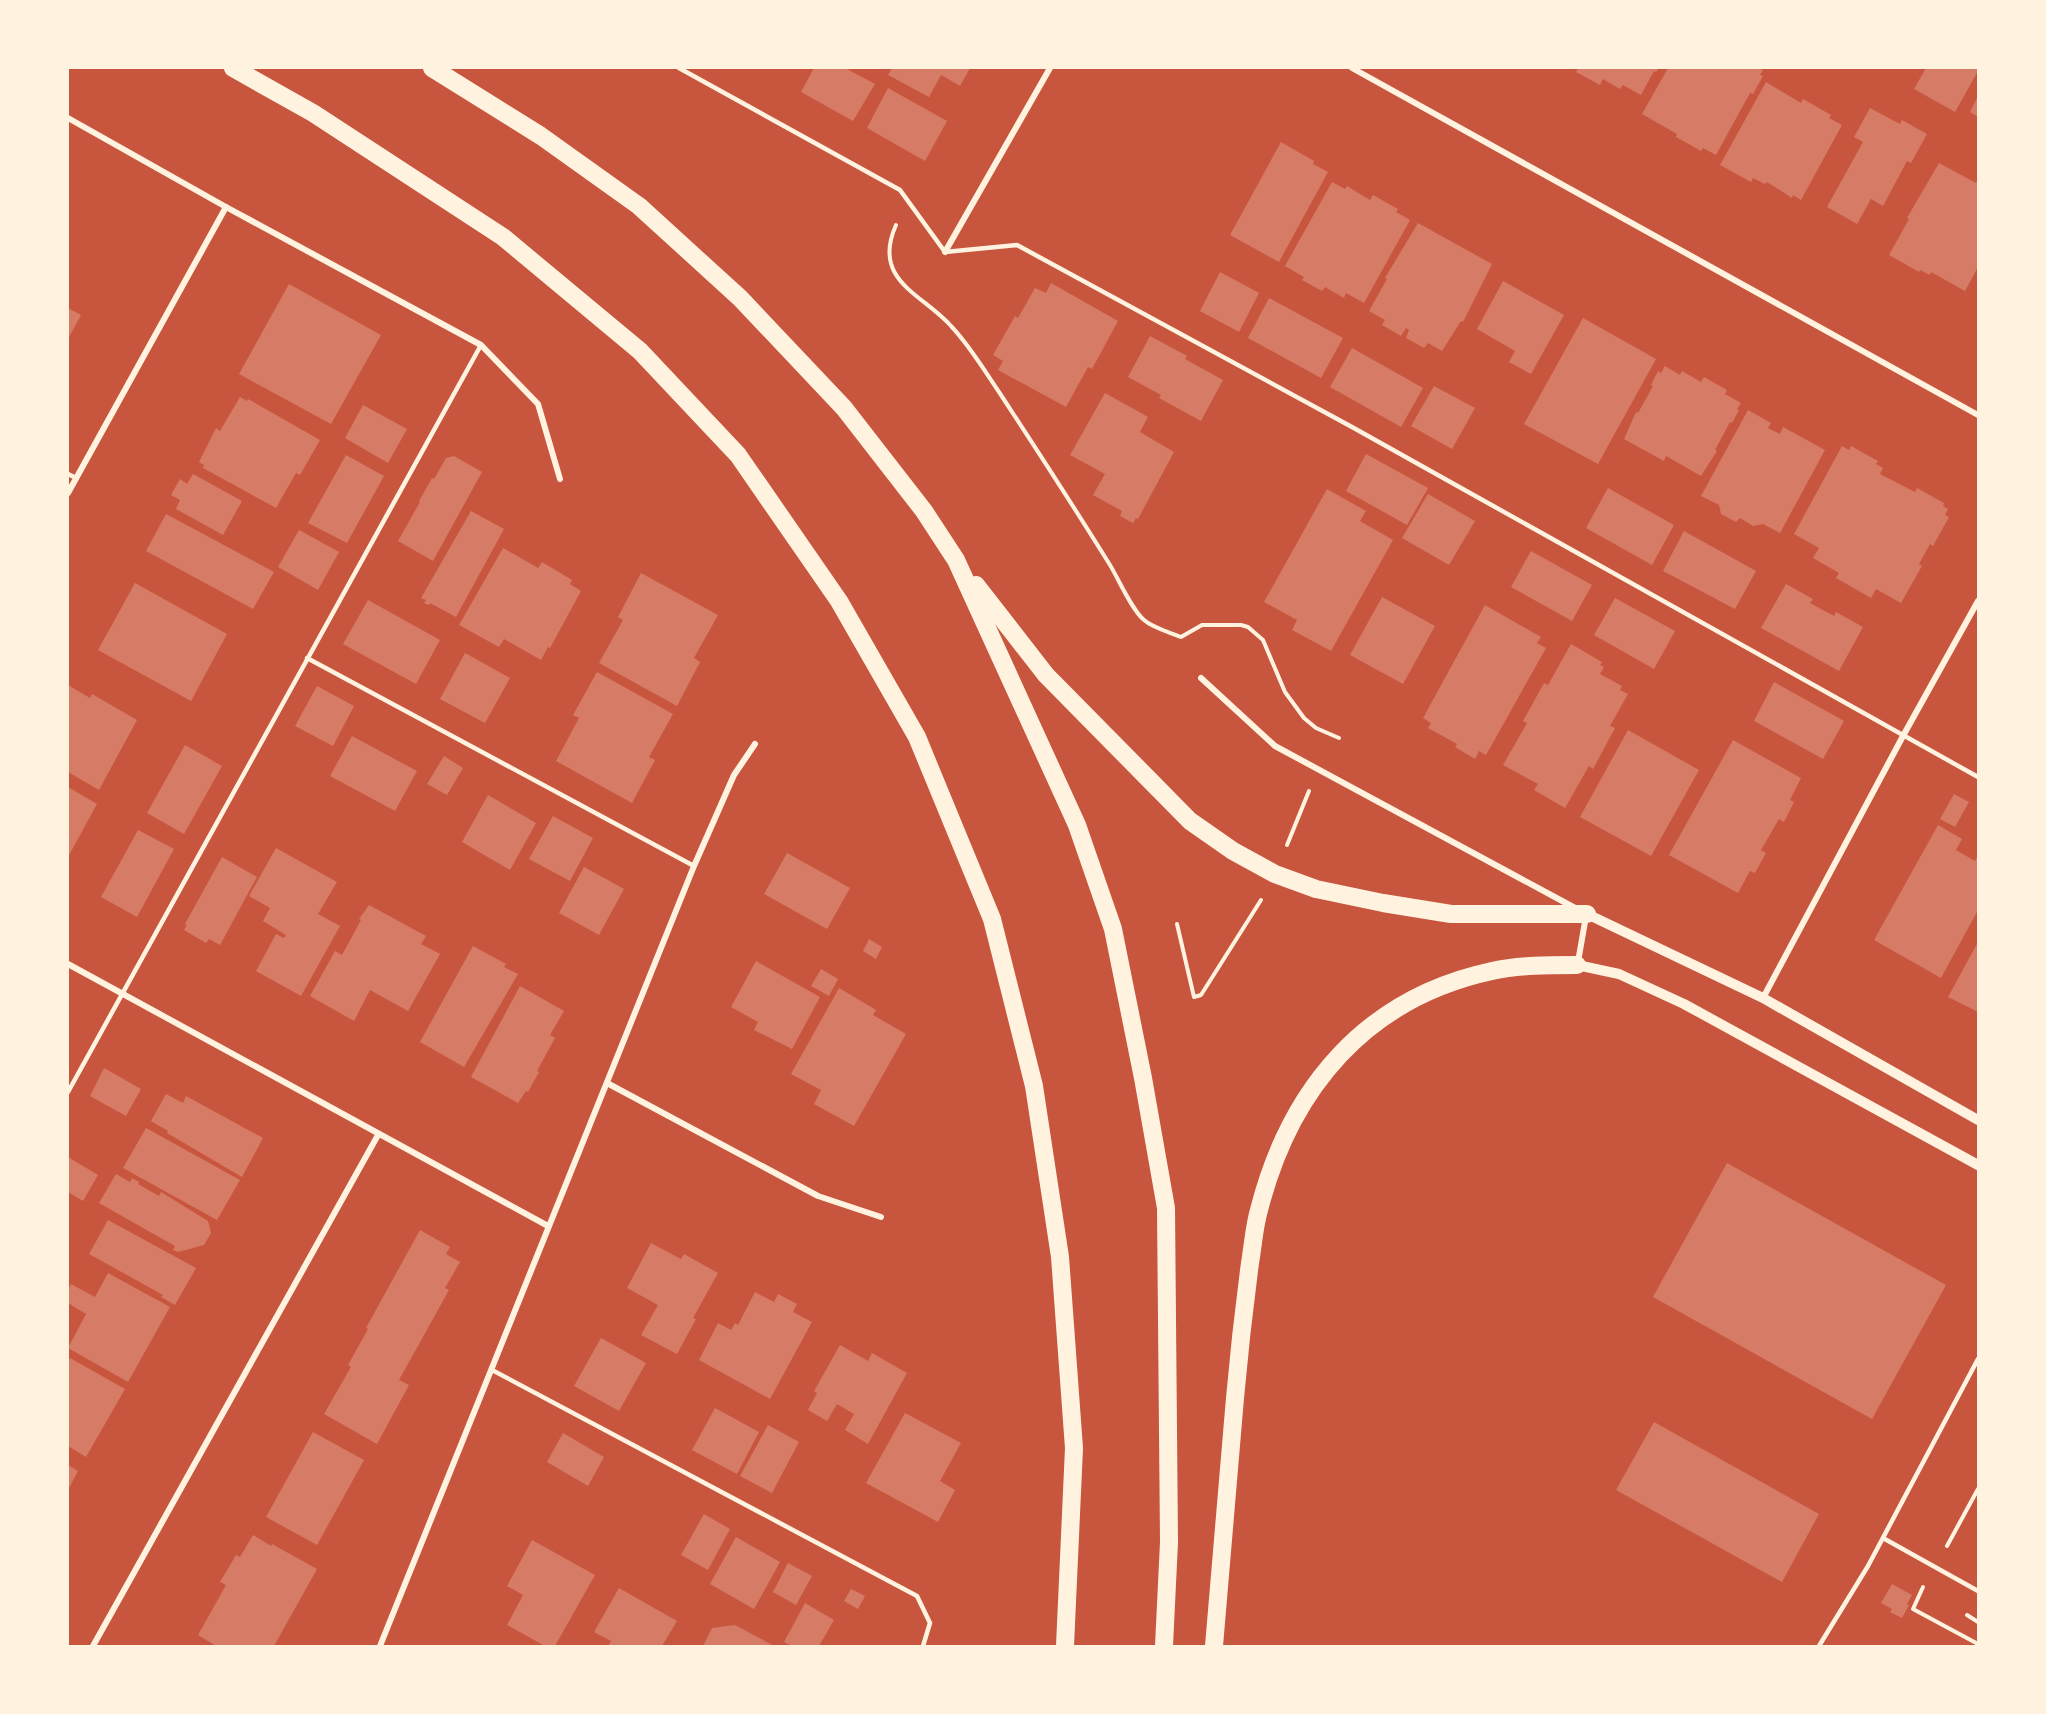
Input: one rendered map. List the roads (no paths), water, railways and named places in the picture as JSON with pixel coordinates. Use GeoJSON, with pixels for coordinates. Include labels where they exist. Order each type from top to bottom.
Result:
{"type":"FeatureCollection","features":[{"type":"Feature","properties":{"kind":"highway"},"geometry":{"type":"LineString","coordinates":[[233,68],[313,113],[503,237],[640,351],[738,455],[839,601],[917,737],[992,920],[1034,1086],[1060,1257],[1074,1448],[1065,1647]]}},
{"type":"Feature","properties":{"kind":"highway"},"geometry":{"type":"LineString","coordinates":[[432,68],[541,136],[639,206],[740,298],[844,408],[924,511],[956,560],[1046,675],[1190,821],[1233,851],[1275,873],[1316,889],[1451,914],[1587,914]]}},
{"type":"Feature","properties":{"kind":"highway"},"geometry":{"type":"LineString","coordinates":[[956,560],[1077,825],[1113,929],[1143,1078],[1166,1208],[1169,1542],[1164,1647]]}},
{"type":"Feature","properties":{"kind":"highway"},"geometry":{"type":"LineString","coordinates":[[1214,1647],[1241,1327],[1258,1210],[1277,1155],[1300,1106],[1334,1060],[1371,1025],[1405,1002],[1444,985],[1493,971],[1536,966],[1578,965]]}},
{"type":"Feature","properties":{"kind":"street"},"geometry":{"type":"LineString","coordinates":[[945,252],[1050,68]]}},
{"type":"Feature","properties":{"kind":"street"},"geometry":{"type":"LineString","coordinates":[[1352,68],[1978,415]]}},
{"type":"Feature","properties":{"kind":"street"},"geometry":{"type":"LineString","coordinates":[[68,118],[226,207],[481,345],[538,404],[560,479]]}},
{"type":"Feature","properties":{"kind":"street"},"geometry":{"type":"LineString","coordinates":[[68,493],[226,207]]}},
{"type":"Feature","properties":{"kind":"street"},"geometry":{"type":"LineString","coordinates":[[1763,998],[1978,601]]}},
{"type":"Feature","properties":{"kind":"street"},"geometry":{"type":"LineString","coordinates":[[1201,678],[1275,746],[1587,914],[1763,998],[1978,1120]]}},
{"type":"Feature","properties":{"kind":"street"},"geometry":{"type":"LineString","coordinates":[[380,1647],[694,866],[734,775],[755,744]]}},
{"type":"Feature","properties":{"kind":"street"},"geometry":{"type":"LineString","coordinates":[[1587,914],[1578,965],[1619,974],[1684,1004],[1978,1165]]}},
{"type":"Feature","properties":{"kind":"street"},"geometry":{"type":"LineString","coordinates":[[68,964],[548,1226]]}},
{"type":"Feature","properties":{"kind":"street"},"geometry":{"type":"LineString","coordinates":[[607,1083],[818,1196],[882,1217]]}},
{"type":"Feature","properties":{"kind":"street"},"geometry":{"type":"LineString","coordinates":[[93,1647],[378,1135]]}},
{"type":"Feature","properties":{"kind":"lane"},"geometry":{"type":"LineString","coordinates":[[679,68],[900,190],[945,252],[1017,245],[1362,433],[1978,777]]}},
{"type":"Feature","properties":{"kind":"lane"},"geometry":{"type":"LineString","coordinates":[[68,1092],[481,345]]}},
{"type":"Feature","properties":{"kind":"lane"},"geometry":{"type":"LineString","coordinates":[[68,474],[76,478]]}},
{"type":"Feature","properties":{"kind":"lane"},"geometry":{"type":"LineString","coordinates":[[307,658],[694,866]]}},
{"type":"Feature","properties":{"kind":"lane"},"geometry":{"type":"LineString","coordinates":[[1819,1647],[1868,1566],[1978,1359]]}},
{"type":"Feature","properties":{"kind":"lane"},"geometry":{"type":"LineString","coordinates":[[492,1370],[917,1596],[930,1623],[923,1647]]}},
{"type":"Feature","properties":{"kind":"lane"},"geometry":{"type":"LineString","coordinates":[[1883,1538],[1978,1591]]}}]}
